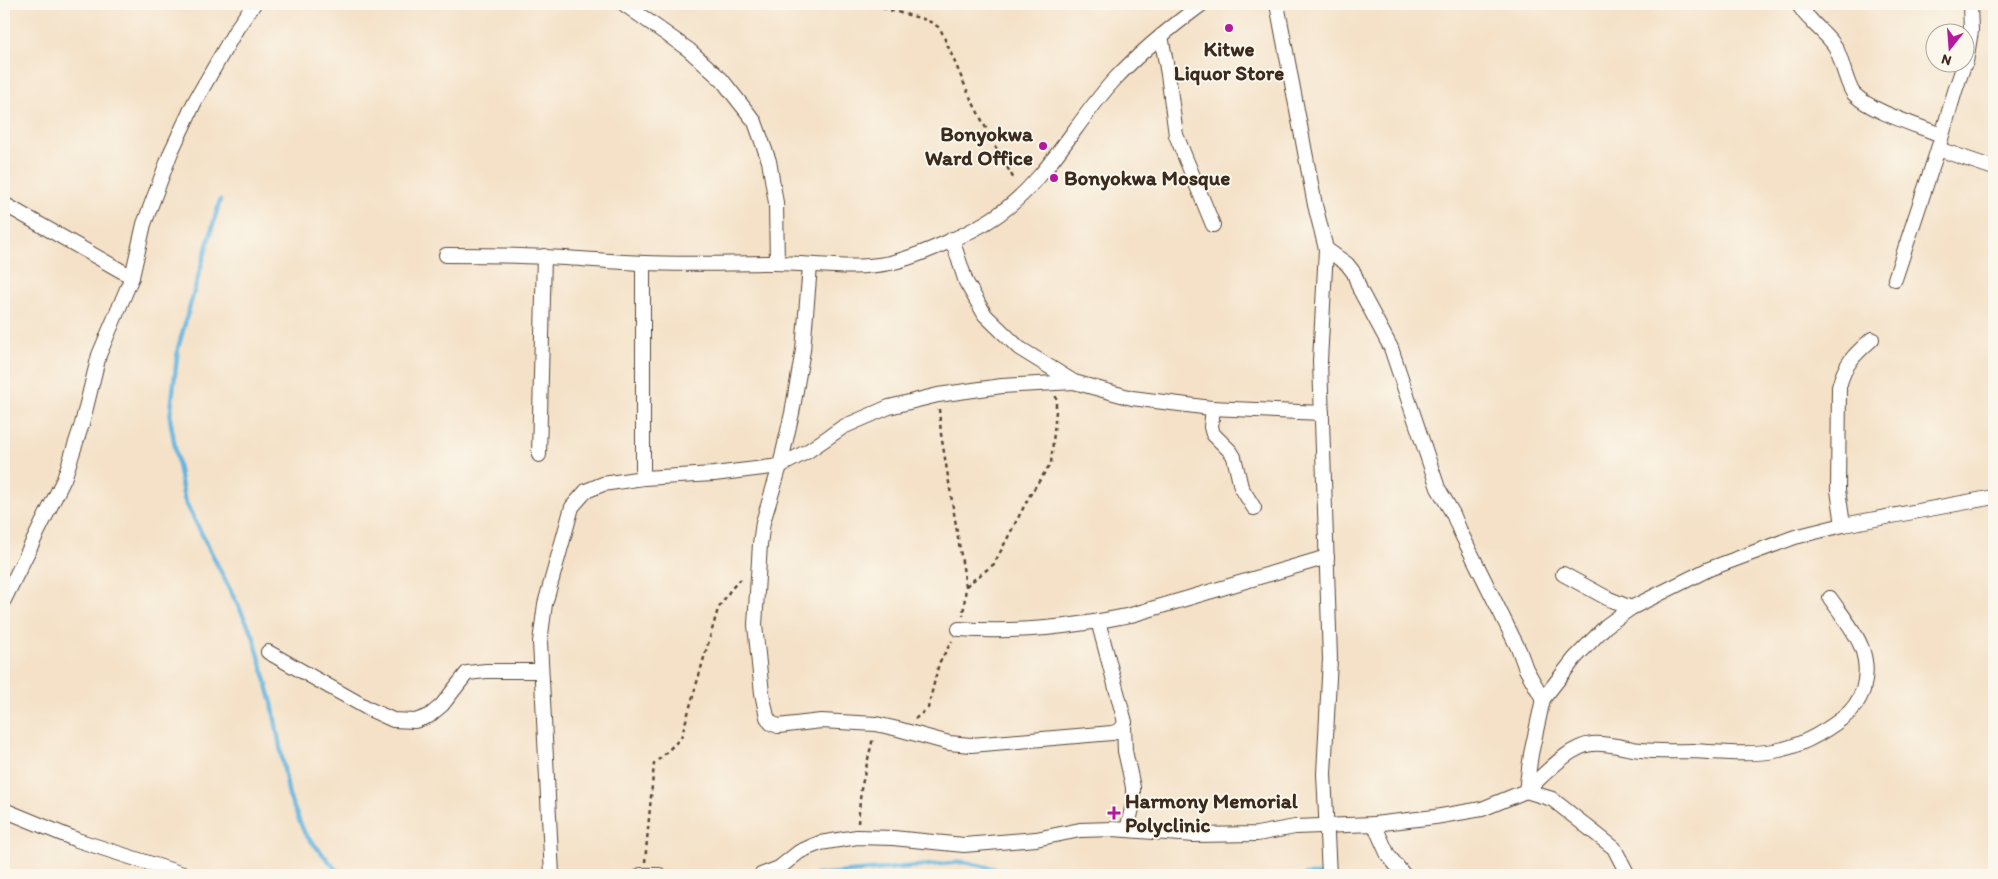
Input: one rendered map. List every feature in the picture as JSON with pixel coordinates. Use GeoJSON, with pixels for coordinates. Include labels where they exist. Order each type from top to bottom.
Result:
{"type":"FeatureCollection","features":[{"type":"Feature","properties":{"kind":"street"},"geometry":{"type":"LineString","coordinates":[[4,600],[64,479],[82,424],[99,355],[132,276],[144,224],[171,152],[195,101],[237,28],[254,4]]}},
{"type":"Feature","properties":{"kind":"street"},"geometry":{"type":"LineString","coordinates":[[624,4],[689,50],[722,80],[755,122],[769,161],[773,186],[777,219],[777,263]]}},
{"type":"Feature","properties":{"kind":"street"},"geometry":{"type":"LineString","coordinates":[[446,255],[544,256],[643,263],[777,263],[810,266],[862,266],[889,263],[914,255],[952,239],[998,214],[1023,194],[1057,154],[1114,80],[1161,36],[1202,4]]}},
{"type":"Feature","properties":{"kind":"street"},"geometry":{"type":"LineString","coordinates":[[1278,4],[1315,205],[1326,249],[1320,361],[1330,659],[1324,774],[1329,875]]}},
{"type":"Feature","properties":{"kind":"street"},"geometry":{"type":"LineString","coordinates":[[1798,4],[1835,47],[1843,63],[1851,90],[1855,95],[1940,142],[1994,168]]}},
{"type":"Feature","properties":{"kind":"street"},"geometry":{"type":"LineString","coordinates":[[1970,4],[1970,22]]}},
{"type":"Feature","properties":{"kind":"street"},"geometry":{"type":"LineString","coordinates":[[1161,36],[1176,135],[1213,224]]}},
{"type":"Feature","properties":{"kind":"street"},"geometry":{"type":"LineString","coordinates":[[1895,279],[1963,72]]}},
{"type":"Feature","properties":{"kind":"street"},"geometry":{"type":"LineString","coordinates":[[4,204],[132,276]]}},
{"type":"Feature","properties":{"kind":"street"},"geometry":{"type":"LineString","coordinates":[[952,239],[966,282],[985,315],[1019,348],[1074,382],[1132,398],[1213,408],[1322,413]]}},
{"type":"Feature","properties":{"kind":"street"},"geometry":{"type":"LineString","coordinates":[[1326,249],[1347,264],[1354,273],[1360,290],[1391,348],[1438,488],[1453,514],[1526,668],[1543,699]]}},
{"type":"Feature","properties":{"kind":"street"},"geometry":{"type":"LineString","coordinates":[[539,455],[544,256]]}},
{"type":"Feature","properties":{"kind":"street"},"geometry":{"type":"LineString","coordinates":[[643,263],[643,478]]}},
{"type":"Feature","properties":{"kind":"street"},"geometry":{"type":"LineString","coordinates":[[810,266],[803,350],[780,466],[763,522],[755,625],[762,693],[767,718],[771,723],[778,726],[821,721],[876,724],[898,728],[949,744],[971,745],[1112,733],[1124,727]]}},
{"type":"Feature","properties":{"kind":"street"},"geometry":{"type":"LineString","coordinates":[[1844,525],[1838,490],[1839,387],[1843,371],[1848,362],[1872,339]]}},
{"type":"Feature","properties":{"kind":"street"},"geometry":{"type":"LineString","coordinates":[[552,875],[540,642],[545,604],[572,507],[586,491],[602,484],[643,478],[714,474],[780,466],[808,451],[843,427],[889,407],[938,394],[1002,386],[1074,382]]}},
{"type":"Feature","properties":{"kind":"street"},"geometry":{"type":"LineString","coordinates":[[1213,408],[1211,427],[1213,434],[1234,457],[1241,487],[1254,508]]}},
{"type":"Feature","properties":{"kind":"street"},"geometry":{"type":"LineString","coordinates":[[1526,791],[1531,754],[1543,699],[1575,658],[1606,626],[1631,608],[1709,569],[1795,537],[1844,525],[1994,497]]}},
{"type":"Feature","properties":{"kind":"street"},"geometry":{"type":"LineString","coordinates":[[959,629],[993,631],[1045,629],[1131,615],[1327,557]]}},
{"type":"Feature","properties":{"kind":"street"},"geometry":{"type":"LineString","coordinates":[[1563,574],[1609,599],[1631,608]]}},
{"type":"Feature","properties":{"kind":"street"},"geometry":{"type":"LineString","coordinates":[[761,875],[779,868],[800,852],[820,843],[857,837],[893,838],[964,845],[1036,839],[1080,830],[1127,830],[1194,835],[1257,834],[1295,827],[1374,824],[1482,810],[1526,791],[1562,759],[1580,746],[1594,743],[1644,751],[1755,754],[1802,744],[1835,724],[1853,710],[1866,678],[1866,657],[1855,634],[1830,598]]}},
{"type":"Feature","properties":{"kind":"street"},"geometry":{"type":"LineString","coordinates":[[1098,621],[1125,722],[1125,751],[1133,787],[1133,804],[1127,830]]}},
{"type":"Feature","properties":{"kind":"street"},"geometry":{"type":"LineString","coordinates":[[268,652],[369,709],[393,720],[415,721],[429,716],[442,704],[467,674],[486,671],[540,671]]}},
{"type":"Feature","properties":{"kind":"street"},"geometry":{"type":"LineString","coordinates":[[1526,791],[1552,799],[1614,848],[1628,875]]}},
{"type":"Feature","properties":{"kind":"street"},"geometry":{"type":"LineString","coordinates":[[4,810],[77,840],[186,875]]}},
{"type":"Feature","properties":{"kind":"street"},"geometry":{"type":"LineString","coordinates":[[1374,824],[1388,855],[1404,875]]}},
{"type":"Feature","properties":{"kind":"street"},"geometry":{"type":"LineString","coordinates":[[643,875],[659,875]]}},
{"type":"Feature","properties":{"kind":"path"},"geometry":{"type":"LineString","coordinates":[[867,4],[927,20],[940,28],[995,146],[1023,194]]}},
{"type":"Feature","properties":{"kind":"path"},"geometry":{"type":"LineString","coordinates":[[966,586],[994,564],[1030,495],[1051,463],[1056,412],[1055,384]]}},
{"type":"Feature","properties":{"kind":"path"},"geometry":{"type":"LineString","coordinates":[[898,728],[919,717],[928,708],[939,663],[959,629],[966,586],[941,434],[938,394]]}},
{"type":"Feature","properties":{"kind":"path"},"geometry":{"type":"LineString","coordinates":[[643,875],[654,764],[681,738],[718,609],[745,574]]}},
{"type":"Feature","properties":{"kind":"path"},"geometry":{"type":"LineString","coordinates":[[857,837],[862,789],[876,724]]}},
{"type":"Feature","properties":{"kind":"waterway"},"geometry":{"type":"LineString","coordinates":[[220,200],[178,348],[170,418],[184,499],[253,635],[272,703],[289,796],[305,834],[341,875]]}},
{"type":"Feature","properties":{"kind":"waterway"},"geometry":{"type":"LineString","coordinates":[[815,875],[964,862],[1024,875]]}},
{"type":"Feature","properties":{"kind":"waterway"},"geometry":{"type":"LineString","coordinates":[[1305,875],[1319,875]]}},
{"type":"Feature","properties":{"kind":"place","name":"Kitwe Liquor Store"},"geometry":{"type":"Point","coordinates":[1229,28]}},
{"type":"Feature","properties":{"kind":"place","name":"Bonyokwa Ward Office"},"geometry":{"type":"Point","coordinates":[1043,146]}},
{"type":"Feature","properties":{"kind":"place","name":"Bonyokwa Mosque"},"geometry":{"type":"Point","coordinates":[1054,178]}},
{"type":"Feature","properties":{"kind":"place","name":"Harmony Memorial Polyclinic"},"geometry":{"type":"Point","coordinates":[1114,813]}}]}
